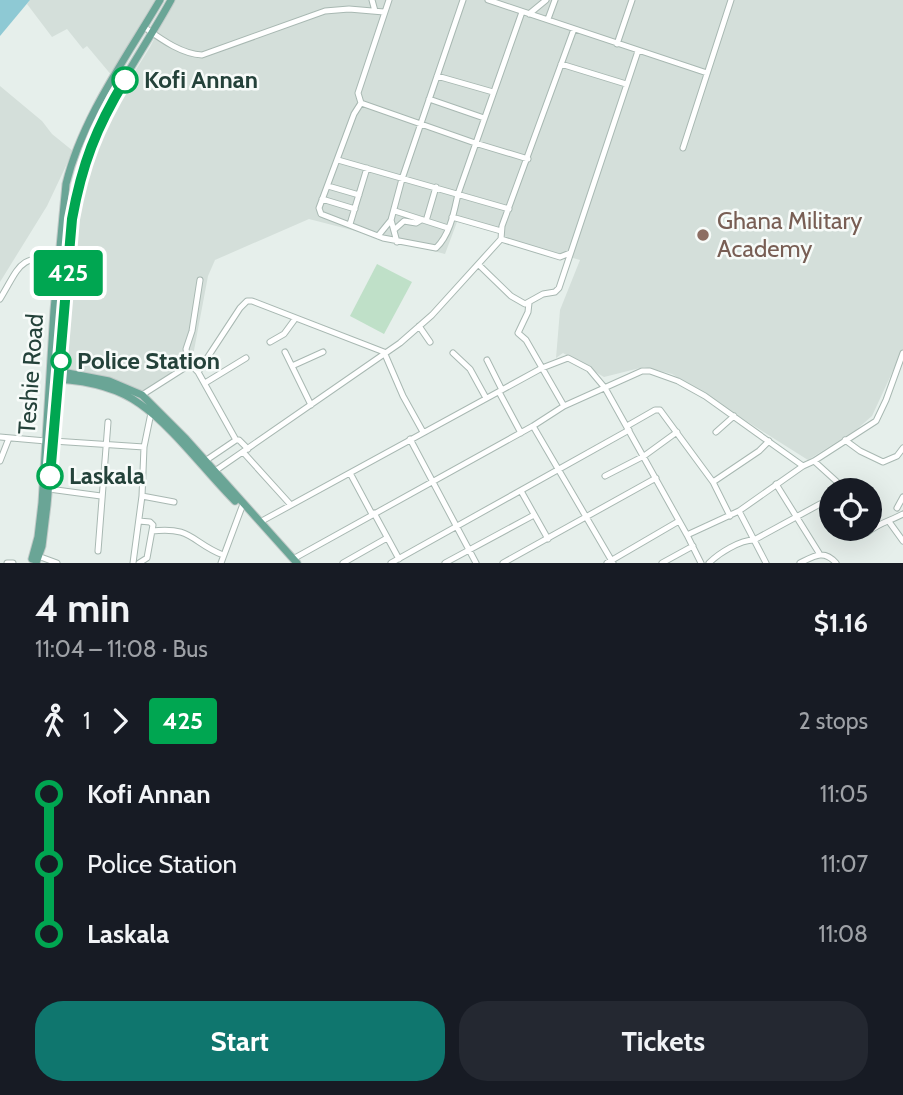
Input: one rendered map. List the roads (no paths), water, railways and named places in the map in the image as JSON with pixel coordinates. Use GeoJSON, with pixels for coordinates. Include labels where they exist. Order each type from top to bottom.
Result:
{"type":"FeatureCollection","features":[{"type":"Feature","properties":{"kind":"main road","name":"Teshie Road"},"geometry":{"type":"LineString","coordinates":[[35,561],[42,546],[49,489],[54,310],[61,255],[64,196],[69,171],[93,116],[160,0]]}},
{"type":"Feature","properties":{"kind":"main road","name":"Teshie Road"},"geometry":{"type":"LineString","coordinates":[[35,561],[60,375],[72,219],[86,157],[107,110],[171,0]]}},
{"type":"Feature","properties":{"kind":"main road"},"geometry":{"type":"LineString","coordinates":[[51,374],[109,381],[142,396],[215,471],[242,506],[260,522],[294,562]]}},
{"type":"Feature","properties":{"kind":"main road"},"geometry":{"type":"LineString","coordinates":[[60,375],[114,390],[139,403],[294,562]]}},
{"type":"Feature","properties":{"kind":"street"},"geometry":{"type":"LineString","coordinates":[[372,0],[375,11]]}},
{"type":"Feature","properties":{"kind":"street"},"geometry":{"type":"LineString","coordinates":[[388,0],[358,93],[361,103],[319,208],[321,214],[378,236],[436,248],[449,228],[475,143],[522,12]]}},
{"type":"Feature","properties":{"kind":"street"},"geometry":{"type":"LineString","coordinates":[[378,236],[395,211],[402,179],[463,0]]}},
{"type":"Feature","properties":{"kind":"street"},"geometry":{"type":"LineString","coordinates":[[488,0],[707,73]]}},
{"type":"Feature","properties":{"kind":"street"},"geometry":{"type":"LineString","coordinates":[[529,15],[546,0]]}},
{"type":"Feature","properties":{"kind":"street"},"geometry":{"type":"LineString","coordinates":[[548,19],[555,0]]}},
{"type":"Feature","properties":{"kind":"street"},"geometry":{"type":"LineString","coordinates":[[617,44],[632,0]]}},
{"type":"Feature","properties":{"kind":"street"},"geometry":{"type":"LineString","coordinates":[[683,148],[731,0]]}},
{"type":"Feature","properties":{"kind":"street"},"geometry":{"type":"LineString","coordinates":[[144,27],[182,50],[193,55],[202,55],[325,11],[349,9],[384,12]]}},
{"type":"Feature","properties":{"kind":"street"},"geometry":{"type":"LineString","coordinates":[[215,471],[400,343],[479,265],[501,239],[500,231],[574,29]]}},
{"type":"Feature","properties":{"kind":"street"},"geometry":{"type":"LineString","coordinates":[[479,265],[520,302],[529,303],[543,294],[555,292],[638,51]]}},
{"type":"Feature","properties":{"kind":"street"},"geometry":{"type":"LineString","coordinates":[[561,64],[626,84]]}},
{"type":"Feature","properties":{"kind":"street"},"geometry":{"type":"LineString","coordinates":[[437,76],[493,92]]}},
{"type":"Feature","properties":{"kind":"street"},"geometry":{"type":"LineString","coordinates":[[429,99],[484,118]]}},
{"type":"Feature","properties":{"kind":"street"},"geometry":{"type":"LineString","coordinates":[[361,103],[527,159]]}},
{"type":"Feature","properties":{"kind":"street"},"geometry":{"type":"LineString","coordinates":[[338,160],[509,209]]}},
{"type":"Feature","properties":{"kind":"street"},"geometry":{"type":"LineString","coordinates":[[350,224],[367,168]]}},
{"type":"Feature","properties":{"kind":"street"},"geometry":{"type":"LineString","coordinates":[[328,186],[359,195]]}},
{"type":"Feature","properties":{"kind":"street"},"geometry":{"type":"LineString","coordinates":[[423,221],[436,187]]}},
{"type":"Feature","properties":{"kind":"street"},"geometry":{"type":"LineString","coordinates":[[322,199],[355,209]]}},
{"type":"Feature","properties":{"kind":"street"},"geometry":{"type":"LineString","coordinates":[[395,211],[449,228]]}},
{"type":"Feature","properties":{"kind":"street"},"geometry":{"type":"LineString","coordinates":[[453,217],[500,231]]}},
{"type":"Feature","properties":{"kind":"street"},"geometry":{"type":"LineString","coordinates":[[391,220],[397,242]]}},
{"type":"Feature","properties":{"kind":"street"},"geometry":{"type":"LineString","coordinates":[[394,232],[401,222],[423,221]]}},
{"type":"Feature","properties":{"kind":"street"},"geometry":{"type":"LineString","coordinates":[[501,239],[560,257],[566,265]]}},
{"type":"Feature","properties":{"kind":"street"},"geometry":{"type":"LineString","coordinates":[[560,257],[570,253]]}},
{"type":"Feature","properties":{"kind":"street"},"geometry":{"type":"LineString","coordinates":[[0,299],[12,275],[24,262],[37,257],[61,255]]}},
{"type":"Feature","properties":{"kind":"street"},"geometry":{"type":"LineString","coordinates":[[200,280],[192,331],[186,349],[189,366],[198,372],[205,383],[236,440],[239,440],[290,504]]}},
{"type":"Feature","properties":{"kind":"street"},"geometry":{"type":"LineString","coordinates":[[198,372],[240,308],[252,301],[384,352],[402,396],[423,432]]}},
{"type":"Feature","properties":{"kind":"street"},"geometry":{"type":"LineString","coordinates":[[529,303],[528,312],[518,332],[526,340],[564,407]]}},
{"type":"Feature","properties":{"kind":"street"},"geometry":{"type":"LineString","coordinates":[[270,342],[284,334],[295,319]]}},
{"type":"Feature","properties":{"kind":"street"},"geometry":{"type":"LineString","coordinates":[[419,326],[430,342]]}},
{"type":"Feature","properties":{"kind":"street"},"geometry":{"type":"LineString","coordinates":[[285,352],[311,405]]}},
{"type":"Feature","properties":{"kind":"street"},"geometry":{"type":"LineString","coordinates":[[292,366],[323,352]]}},
{"type":"Feature","properties":{"kind":"street"},"geometry":{"type":"LineString","coordinates":[[453,353],[470,369],[486,398]]}},
{"type":"Feature","properties":{"kind":"street"},"geometry":{"type":"LineString","coordinates":[[687,535],[739,511],[877,419],[903,353]]}},
{"type":"Feature","properties":{"kind":"street"},"geometry":{"type":"LineString","coordinates":[[205,383],[246,358]]}},
{"type":"Feature","properties":{"kind":"street"},"geometry":{"type":"LineString","coordinates":[[260,522],[541,368],[568,358],[589,369],[605,387],[701,563]]}},
{"type":"Feature","properties":{"kind":"street"},"geometry":{"type":"LineString","coordinates":[[487,360],[520,433]]}},
{"type":"Feature","properties":{"kind":"street"},"geometry":{"type":"LineString","coordinates":[[142,396],[189,366]]}},
{"type":"Feature","properties":{"kind":"street"},"geometry":{"type":"LineString","coordinates":[[294,562],[373,514],[564,407],[642,371],[650,371],[688,387],[734,416],[803,466]]}},
{"type":"Feature","properties":{"kind":"street"},"geometry":{"type":"LineString","coordinates":[[391,563],[521,491],[659,409],[713,482],[730,516]]}},
{"type":"Feature","properties":{"kind":"street"},"geometry":{"type":"LineString","coordinates":[[133,563],[142,496],[144,447],[147,429],[153,416]]}},
{"type":"Feature","properties":{"kind":"street"},"geometry":{"type":"LineString","coordinates":[[716,432],[734,416]]}},
{"type":"Feature","properties":{"kind":"street"},"geometry":{"type":"LineString","coordinates":[[98,551],[108,422]]}},
{"type":"Feature","properties":{"kind":"street"},"geometry":{"type":"LineString","coordinates":[[533,426],[610,562],[679,520]]}},
{"type":"Feature","properties":{"kind":"street"},"geometry":{"type":"LineString","coordinates":[[605,476],[644,456],[677,432]]}},
{"type":"Feature","properties":{"kind":"street"},"geometry":{"type":"LineString","coordinates":[[0,437],[144,447]]}},
{"type":"Feature","properties":{"kind":"street"},"geometry":{"type":"LineString","coordinates":[[0,461],[9,438]]}},
{"type":"Feature","properties":{"kind":"street"},"geometry":{"type":"LineString","coordinates":[[410,439],[476,563]]}},
{"type":"Feature","properties":{"kind":"street"},"geometry":{"type":"LineString","coordinates":[[205,461],[236,440]]}},
{"type":"Feature","properties":{"kind":"street"},"geometry":{"type":"LineString","coordinates":[[845,440],[883,462],[897,456],[903,448]]}},
{"type":"Feature","properties":{"kind":"street"},"geometry":{"type":"LineString","coordinates":[[713,482],[759,451],[769,441]]}},
{"type":"Feature","properties":{"kind":"street"},"geometry":{"type":"LineString","coordinates":[[814,461],[833,478]]}},
{"type":"Feature","properties":{"kind":"street"},"geometry":{"type":"LineString","coordinates":[[350,473],[399,559]]}},
{"type":"Feature","properties":{"kind":"street"},"geometry":{"type":"LineString","coordinates":[[503,563],[656,478]]}},
{"type":"Feature","properties":{"kind":"street"},"geometry":{"type":"LineString","coordinates":[[776,484],[819,553]]}},
{"type":"Feature","properties":{"kind":"street"},"geometry":{"type":"LineString","coordinates":[[49,489],[101,496]]}},
{"type":"Feature","properties":{"kind":"street"},"geometry":{"type":"LineString","coordinates":[[521,491],[548,539]]}},
{"type":"Feature","properties":{"kind":"street"},"geometry":{"type":"LineString","coordinates":[[142,496],[174,502]]}},
{"type":"Feature","properties":{"kind":"street"},"geometry":{"type":"LineString","coordinates":[[897,508],[903,496]]}},
{"type":"Feature","properties":{"kind":"street"},"geometry":{"type":"LineString","coordinates":[[709,563],[736,545],[746,540],[754,540],[819,505]]}},
{"type":"Feature","properties":{"kind":"street"},"geometry":{"type":"LineString","coordinates":[[220,563],[242,506]]}},
{"type":"Feature","properties":{"kind":"street"},"geometry":{"type":"LineString","coordinates":[[739,511],[766,563]]}},
{"type":"Feature","properties":{"kind":"street"},"geometry":{"type":"LineString","coordinates":[[882,523],[890,523],[903,514]]}},
{"type":"Feature","properties":{"kind":"street"},"geometry":{"type":"LineString","coordinates":[[445,563],[534,515]]}},
{"type":"Feature","properties":{"kind":"street"},"geometry":{"type":"LineString","coordinates":[[139,521],[152,523],[147,558],[139,563]]}},
{"type":"Feature","properties":{"kind":"street"},"geometry":{"type":"LineString","coordinates":[[890,523],[903,541]]}},
{"type":"Feature","properties":{"kind":"street"},"geometry":{"type":"LineString","coordinates":[[152,531],[180,530],[205,548],[223,555]]}},
{"type":"Feature","properties":{"kind":"street"},"geometry":{"type":"LineString","coordinates":[[342,563],[387,538]]}},
{"type":"Feature","properties":{"kind":"street"},"geometry":{"type":"LineString","coordinates":[[662,563],[693,546]]}},
{"type":"Feature","properties":{"kind":"street"},"geometry":{"type":"LineString","coordinates":[[800,563],[819,553],[830,556],[835,563]]}},
{"type":"Feature","properties":{"kind":"street"},"geometry":{"type":"LineString","coordinates":[[35,561],[57,563]]}},
{"type":"Feature","properties":{"kind":"street"},"geometry":{"type":"LineString","coordinates":[[7,563],[13,563]]}},
{"type":"Feature","properties":{"kind":"water"},"geometry":{"type":"Polygon","coordinates":[[[0,0],[30,0],[0,36],[0,0]]]}},
{"type":"Feature","properties":{"kind":"place","name":"Kofi Annan"},"geometry":{"type":"Point","coordinates":[125,80]}},
{"type":"Feature","properties":{"kind":"place","name":"Ghana Military Academy"},"geometry":{"type":"Point","coordinates":[703,235]}},
{"type":"Feature","properties":{"kind":"place","name":"Police Station"},"geometry":{"type":"Point","coordinates":[61,361]}},
{"type":"Feature","properties":{"kind":"place","name":"Laskala"},"geometry":{"type":"Point","coordinates":[50,476]}}]}
